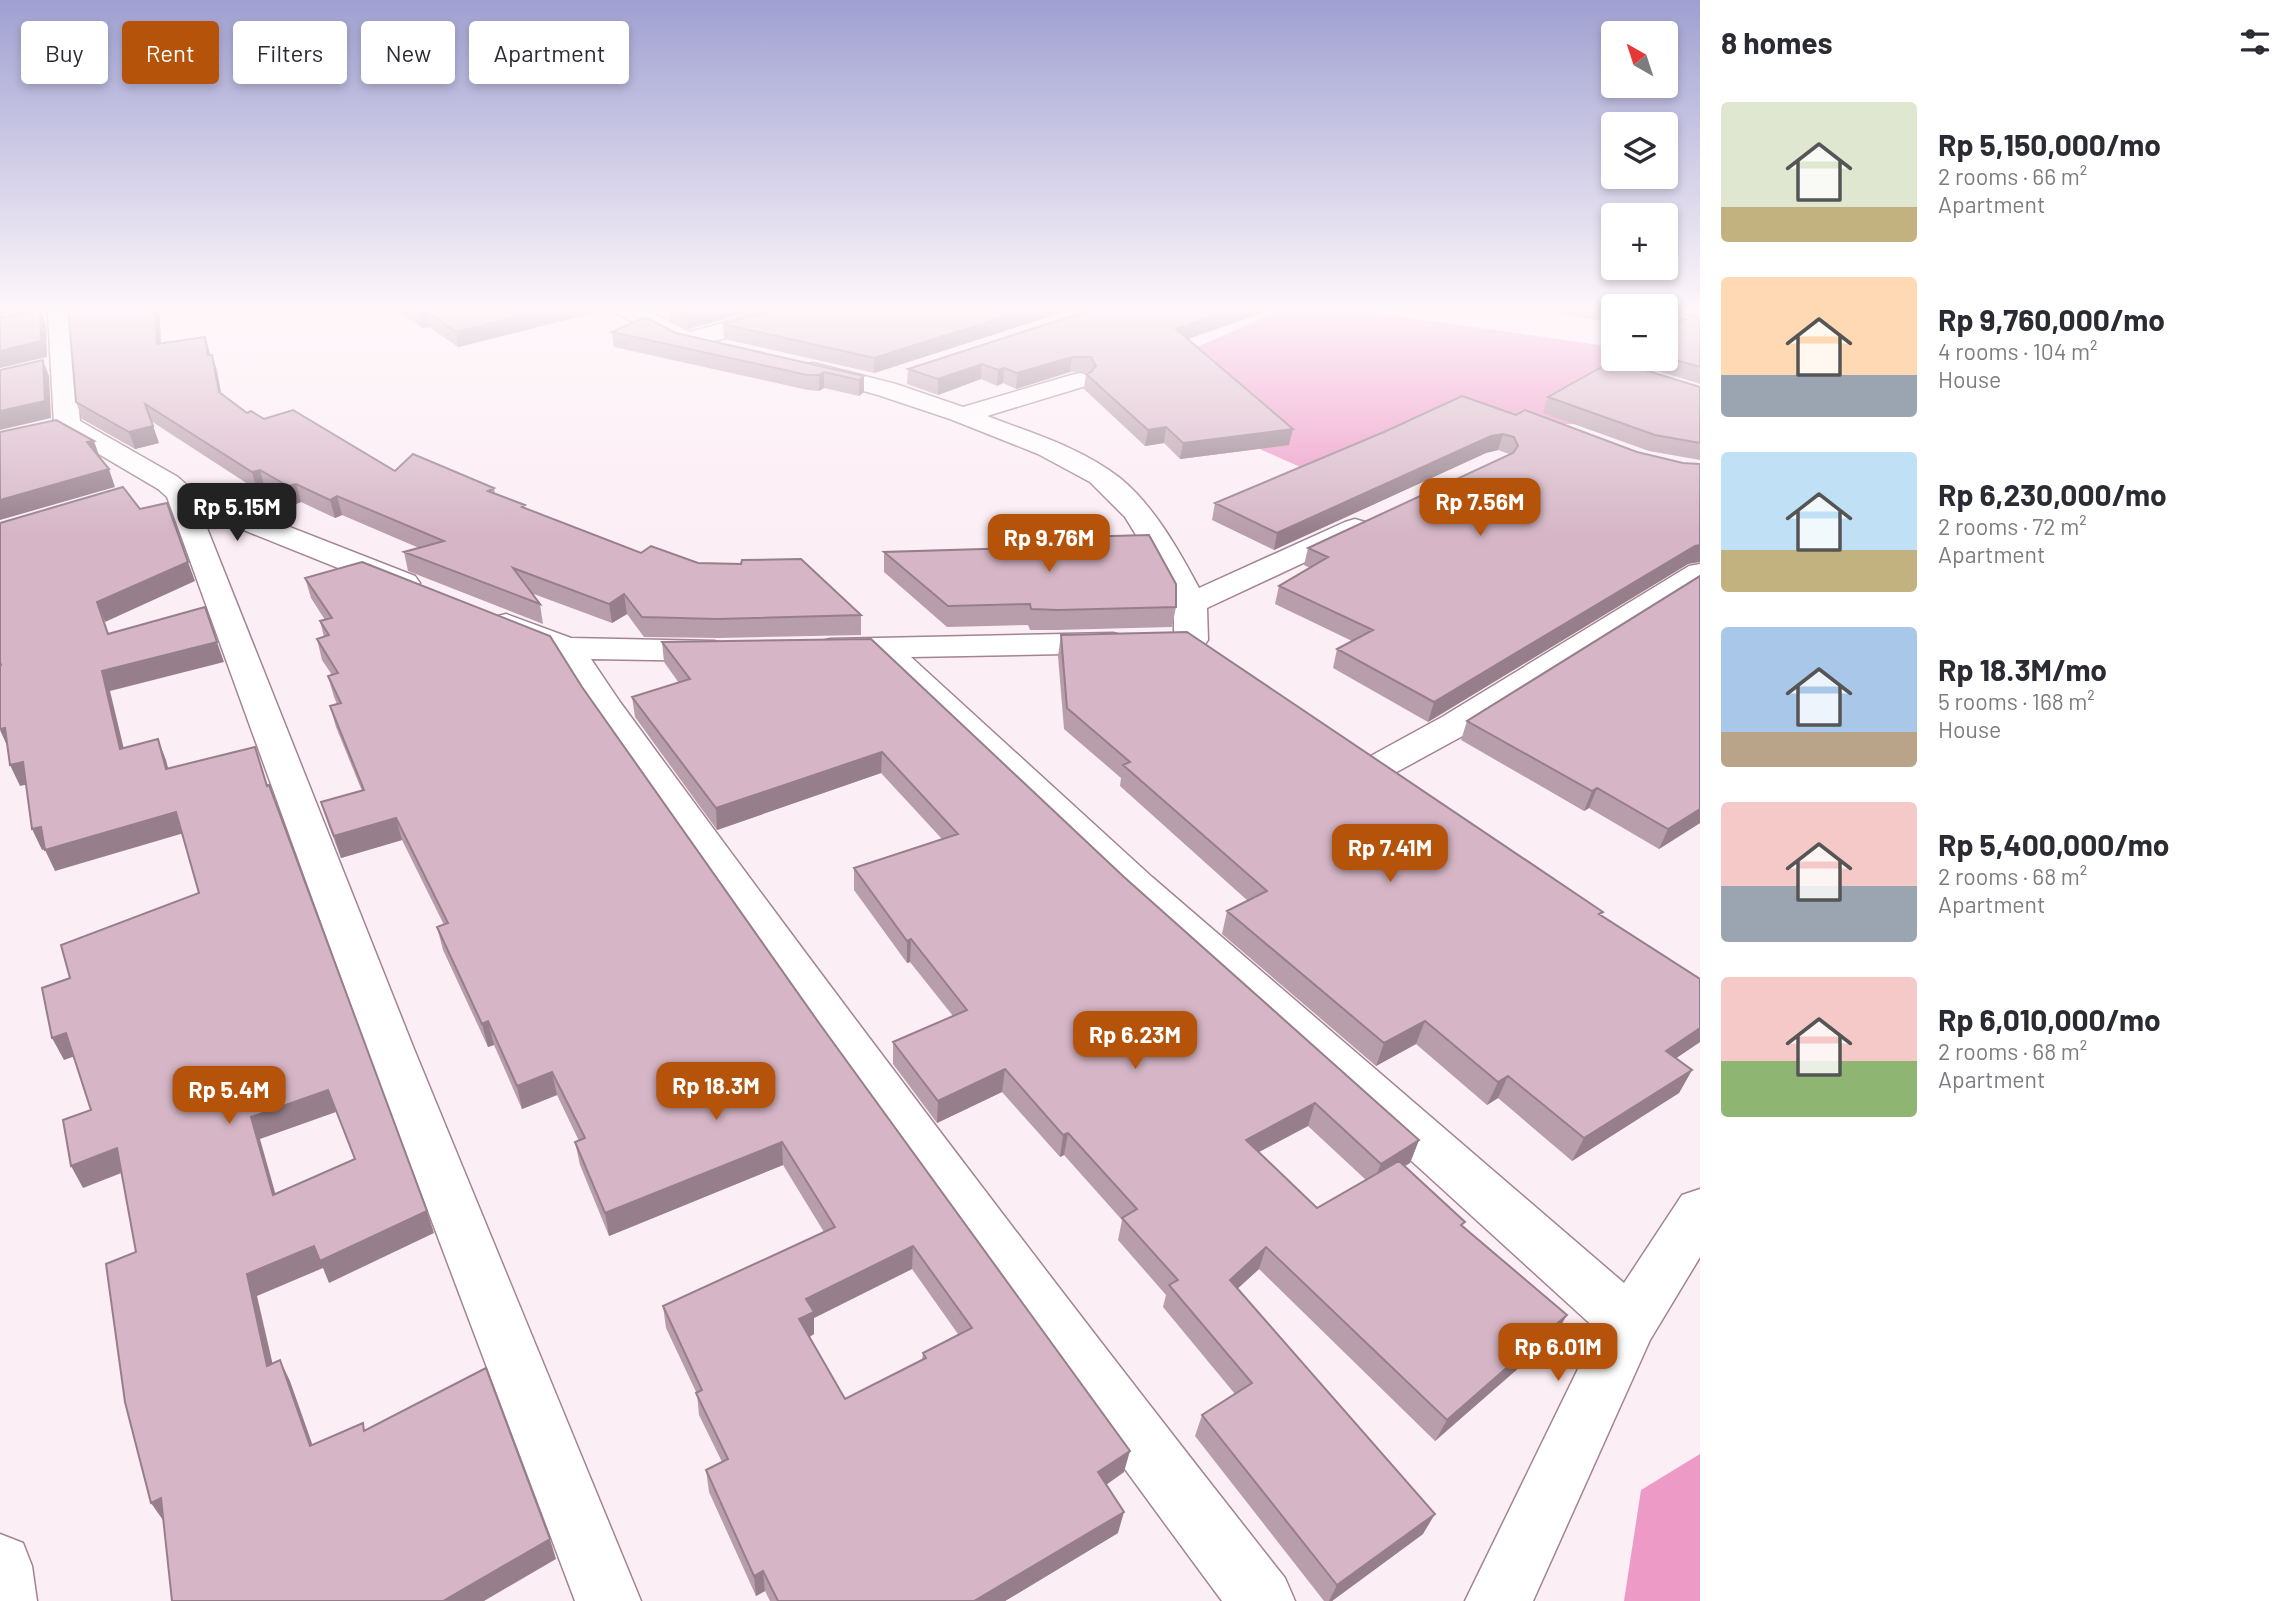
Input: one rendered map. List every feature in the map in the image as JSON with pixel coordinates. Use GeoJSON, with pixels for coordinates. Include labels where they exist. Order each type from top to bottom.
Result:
{"type":"FeatureCollection","features":[{"type":"Feature","properties":{"kind":"street"},"geometry":{"type":"LineString","coordinates":[[52,382],[54,428],[174,488],[425,591]]}},
{"type":"Feature","properties":{"kind":"street"},"geometry":{"type":"LineString","coordinates":[[865,382],[963,415],[1047,448],[1111,485],[1152,532],[1191,603]]}},
{"type":"Feature","properties":{"kind":"street"},"geometry":{"type":"LineString","coordinates":[[875,384],[882,382]]}},
{"type":"Feature","properties":{"kind":"street"},"geometry":{"type":"LineString","coordinates":[[963,415],[1074,382]]}},
{"type":"Feature","properties":{"kind":"street"},"geometry":{"type":"LineString","coordinates":[[129,494],[174,488]]}},
{"type":"Feature","properties":{"kind":"street"},"geometry":{"type":"LineString","coordinates":[[174,488],[400,1076],[608,1601]]}},
{"type":"Feature","properties":{"kind":"street"},"geometry":{"type":"LineString","coordinates":[[1166,641],[1191,603],[1385,514]]}},
{"type":"Feature","properties":{"kind":"street"},"geometry":{"type":"LineString","coordinates":[[1380,766],[1455,725],[1700,573]]}},
{"type":"Feature","properties":{"kind":"street"},"geometry":{"type":"LineString","coordinates":[[477,612],[567,648],[652,652],[745,651]]}},
{"type":"Feature","properties":{"kind":"street"},"geometry":{"type":"LineString","coordinates":[[799,650],[1166,641],[1224,663]]}},
{"type":"Feature","properties":{"kind":"street"},"geometry":{"type":"LineString","coordinates":[[567,648],[605,706],[814,1000],[1108,1399],[1262,1601]]}},
{"type":"Feature","properties":{"kind":"street"},"geometry":{"type":"LineString","coordinates":[[881,648],[1137,887],[1629,1323]]}},
{"type":"Feature","properties":{"kind":"street"},"geometry":{"type":"LineString","coordinates":[[1346,744],[1414,790]]}},
{"type":"Feature","properties":{"kind":"street"},"geometry":{"type":"LineString","coordinates":[[1498,1601],[1524,1551],[1629,1323],[1700,1211]]}},
{"type":"Feature","properties":{"kind":"street"},"geometry":{"type":"LineString","coordinates":[[0,1566],[4,1601]]}},
{"type":"Feature","properties":{"kind":"shaded area"},"geometry":{"type":"Polygon","coordinates":[[[1119,382],[1616,382],[1578,424],[1523,425],[1318,475],[1114,384],[1119,382]]]}},
{"type":"Feature","properties":{"kind":"shaded area"},"geometry":{"type":"Polygon","coordinates":[[[1700,1454],[1700,1601],[1624,1601],[1641,1490],[1700,1454]]]}},
{"type":"Feature","properties":{"kind":"building"},"geometry":{"type":"Polygon","coordinates":[[[0,382],[44,382],[45,401],[0,411],[0,382]]]}},
{"type":"Feature","properties":{"kind":"building"},"geometry":{"type":"Polygon","coordinates":[[[74,382],[217,382],[219,392],[247,413],[251,411],[264,419],[293,410],[395,471],[413,454],[494,488],[488,491],[525,505],[522,507],[641,553],[651,546],[698,563],[741,564],[742,560],[801,559],[861,615],[717,619],[642,617],[624,594],[609,604],[513,568],[540,604],[404,552],[444,541],[337,496],[330,500],[296,484],[288,486],[260,470],[252,472],[145,404],[153,426],[129,432],[76,402],[74,382]]]}},
{"type":"Feature","properties":{"kind":"building"},"geometry":{"type":"Polygon","coordinates":[[[1095,382],[1238,382],[1293,429],[1183,443],[1166,427],[1148,430],[1095,382]]]}},
{"type":"Feature","properties":{"kind":"building"},"geometry":{"type":"Polygon","coordinates":[[[1575,382],[1683,382],[1700,387],[1700,443],[1655,435],[1548,397],[1575,382]]]}},
{"type":"Feature","properties":{"kind":"building"},"geometry":{"type":"Polygon","coordinates":[[[1462,396],[1516,415],[1525,410],[1637,452],[1683,463],[1700,464],[1700,545],[1434,702],[1337,649],[1373,630],[1279,586],[1328,557],[1308,548],[1513,453],[1518,446],[1514,437],[1503,434],[1491,436],[1277,533],[1215,503],[1462,396]]]}},
{"type":"Feature","properties":{"kind":"building"},"geometry":{"type":"Polygon","coordinates":[[[56,420],[94,441],[87,442],[109,469],[0,500],[0,432],[56,420]]]}},
{"type":"Feature","properties":{"kind":"building"},"geometry":{"type":"Polygon","coordinates":[[[123,487],[140,509],[167,503],[188,562],[97,602],[108,634],[205,607],[217,642],[102,671],[120,749],[158,739],[166,769],[255,747],[267,786],[269,785],[427,1211],[320,1261],[314,1246],[247,1274],[267,1366],[280,1360],[310,1446],[363,1423],[364,1431],[486,1368],[550,1539],[443,1601],[172,1601],[161,1498],[151,1503],[125,1402],[106,1264],[136,1252],[117,1148],[71,1166],[63,1120],[91,1110],[66,1033],[52,1038],[42,988],[70,978],[61,945],[199,893],[176,812],[45,850],[41,827],[32,829],[23,762],[10,765],[5,728],[0,729],[0,523],[123,487]],[[328,1090],[251,1117],[273,1195],[355,1159],[328,1090]]]}},
{"type":"Feature","properties":{"kind":"building"},"geometry":{"type":"Polygon","coordinates":[[[1149,535],[1176,584],[1176,607],[1058,610],[1031,609],[1030,604],[948,606],[884,552],[1017,548],[1015,540],[1149,535]]]}},
{"type":"Feature","properties":{"kind":"building"},"geometry":{"type":"Polygon","coordinates":[[[362,562],[550,636],[582,687],[819,1023],[1130,1451],[1098,1472],[1124,1512],[974,1601],[778,1601],[763,1571],[754,1576],[706,1470],[728,1459],[696,1393],[702,1390],[663,1306],[835,1227],[782,1142],[605,1213],[575,1142],[585,1138],[552,1072],[517,1086],[488,1021],[482,1024],[437,927],[448,923],[396,818],[334,836],[321,802],[364,790],[330,706],[341,703],[328,676],[338,673],[317,639],[329,635],[320,621],[332,618],[305,578],[362,562]],[[913,1246],[806,1299],[814,1312],[799,1319],[845,1399],[926,1358],[923,1353],[972,1328],[913,1246]]]}},
{"type":"Feature","properties":{"kind":"building"},"geometry":{"type":"Polygon","coordinates":[[[1700,576],[1700,809],[1668,829],[1597,788],[1592,791],[1467,721],[1700,576]]]}},
{"type":"Feature","properties":{"kind":"building"},"geometry":{"type":"Polygon","coordinates":[[[1187,632],[1603,912],[1599,914],[1700,979],[1700,1028],[1666,1051],[1692,1070],[1584,1138],[1508,1076],[1498,1082],[1425,1021],[1384,1043],[1227,911],[1267,891],[1123,765],[1130,762],[1067,708],[1061,635],[1187,632]]]}},
{"type":"Feature","properties":{"kind":"building"},"geometry":{"type":"Polygon","coordinates":[[[871,639],[1124,877],[1419,1140],[1381,1164],[1315,1103],[1246,1140],[1317,1208],[1399,1161],[1465,1222],[1461,1225],[1567,1315],[1447,1420],[1266,1247],[1230,1280],[1435,1514],[1337,1585],[1202,1415],[1252,1383],[1169,1285],[1178,1280],[1122,1218],[1137,1209],[1068,1133],[1063,1135],[1005,1069],[938,1101],[893,1042],[967,1010],[911,939],[907,941],[854,868],[958,834],[882,752],[716,808],[632,697],[690,679],[662,642],[871,639]]]}}]}
